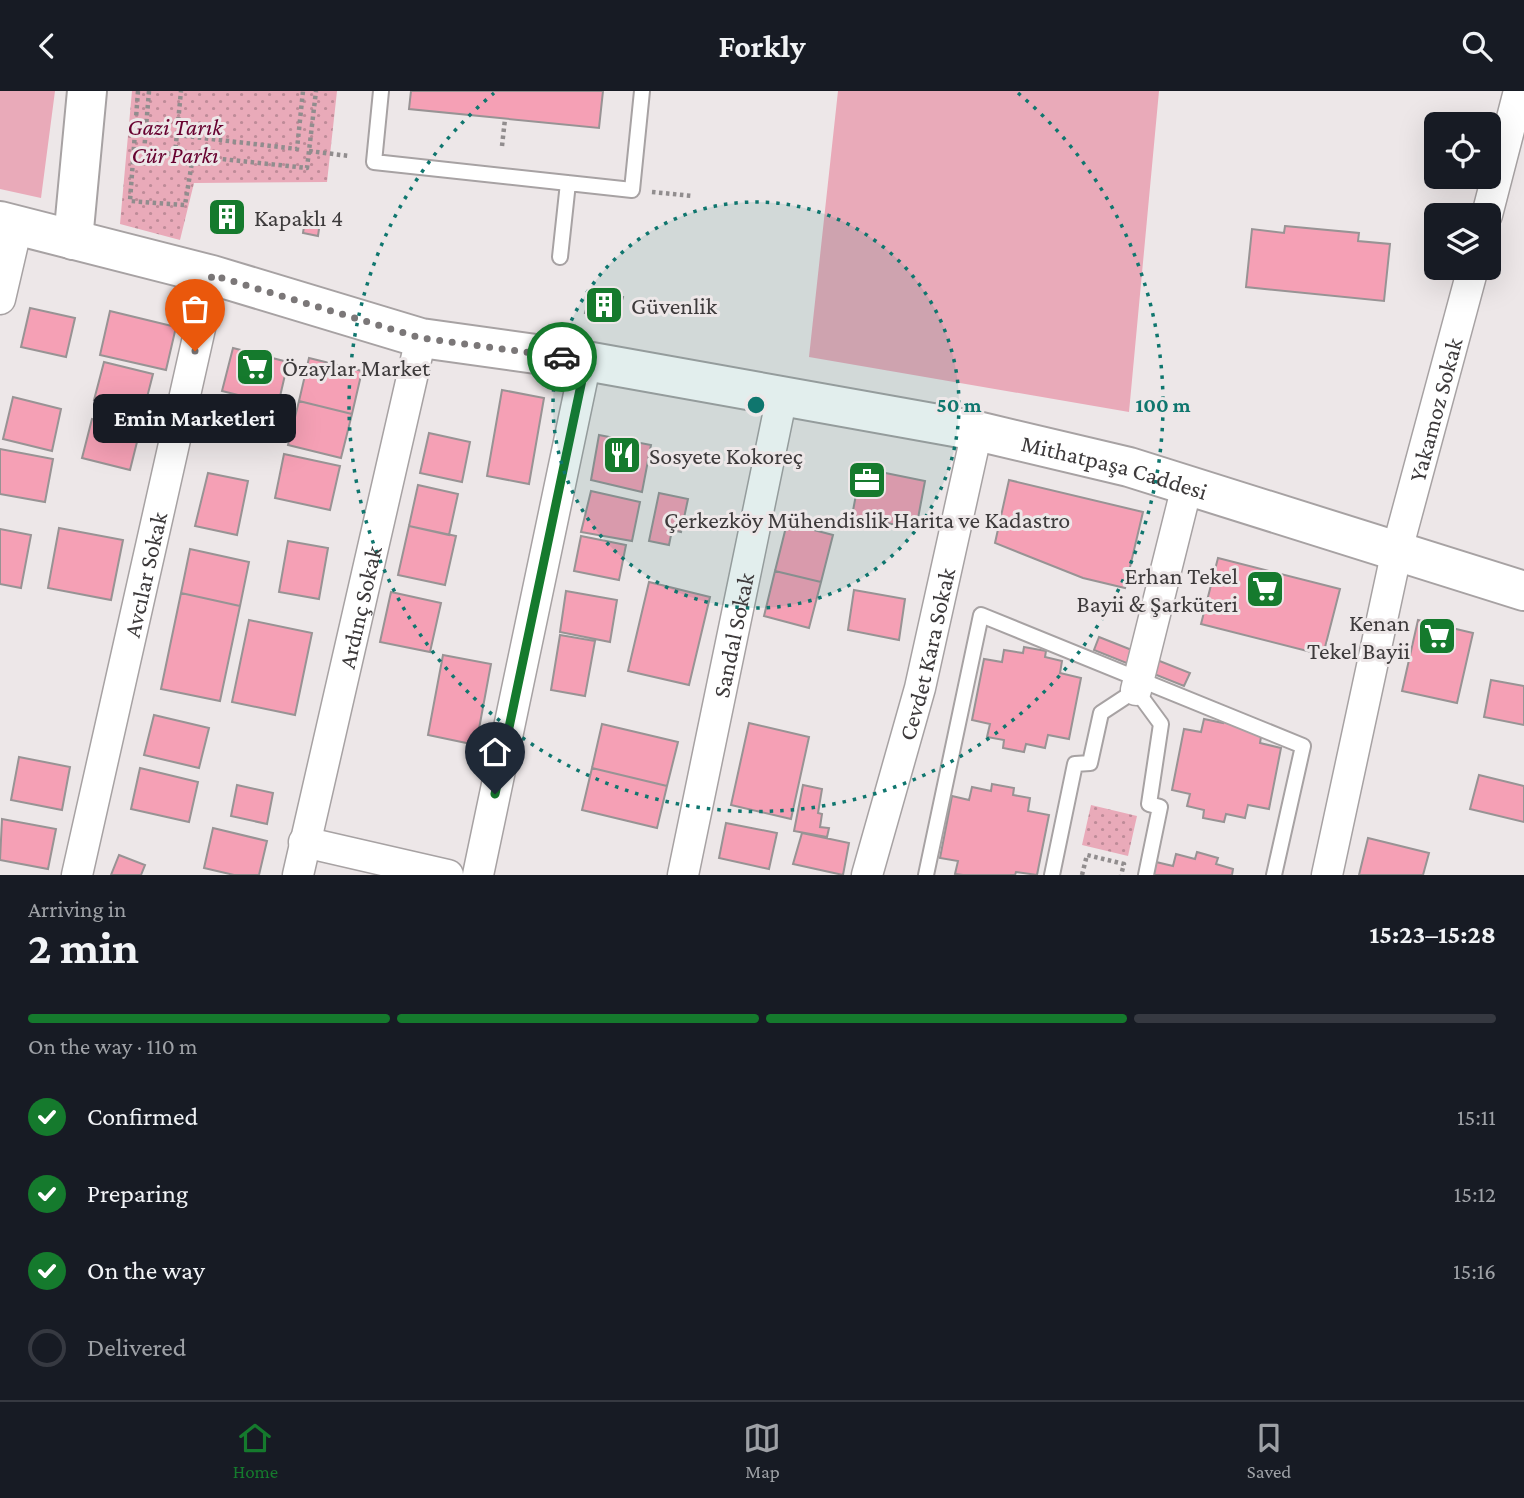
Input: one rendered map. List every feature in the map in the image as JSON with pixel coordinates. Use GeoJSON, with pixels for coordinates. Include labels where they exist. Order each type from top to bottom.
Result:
{"type":"FeatureCollection","features":[{"type":"Feature","properties":{"kind":"street"},"geometry":{"type":"LineString","coordinates":[[73,240],[87,91]]}},
{"type":"Feature","properties":{"kind":"street"},"geometry":{"type":"LineString","coordinates":[[1490,203],[1519,91]]}},
{"type":"Feature","properties":{"kind":"street"},"geometry":{"type":"LineString","coordinates":[[0,299],[8,223]]}},
{"type":"Feature","properties":{"kind":"street","name":"Mithatpaşa Caddesi"},"geometry":{"type":"LineString","coordinates":[[8,223],[212,275],[421,338],[586,361],[977,431],[1129,467],[1524,591]]}},
{"type":"Feature","properties":{"kind":"street","name":"Avcılar Sokak"},"geometry":{"type":"LineString","coordinates":[[77,875],[212,275]]}},
{"type":"Feature","properties":{"kind":"street","name":"Yakamoz Sokak"},"geometry":{"type":"LineString","coordinates":[[1327,875],[1397,550],[1470,280]]}},
{"type":"Feature","properties":{"kind":"street","name":"Ardınç Sokak"},"geometry":{"type":"LineString","coordinates":[[298,875],[421,338]]}},
{"type":"Feature","properties":{"kind":"street"},"geometry":{"type":"LineString","coordinates":[[478,875],[586,361]]}},
{"type":"Feature","properties":{"kind":"street","name":"Sandal Sokak"},"geometry":{"type":"LineString","coordinates":[[683,875],[782,396]]}},
{"type":"Feature","properties":{"kind":"street","name":"Cevdet Kara Sokak"},"geometry":{"type":"LineString","coordinates":[[867,875],[920,688],[977,431]]}},
{"type":"Feature","properties":{"kind":"street"},"geometry":{"type":"LineString","coordinates":[[1138,684],[1187,485]]}},
{"type":"Feature","properties":{"kind":"street"},"geometry":{"type":"LineString","coordinates":[[304,842],[448,875]]}},
{"type":"Feature","properties":{"kind":"lane"},"geometry":{"type":"LineString","coordinates":[[381,91],[374,162],[632,190],[642,91]]}},
{"type":"Feature","properties":{"kind":"lane"},"geometry":{"type":"LineString","coordinates":[[560,257],[568,183]]}},
{"type":"Feature","properties":{"kind":"lane"},"geometry":{"type":"LineString","coordinates":[[926,875],[981,615],[1138,684],[1303,746],[1274,875]]}},
{"type":"Feature","properties":{"kind":"lane"},"geometry":{"type":"LineString","coordinates":[[1052,875],[1075,764],[1090,763],[1101,713],[1138,684]]}},
{"type":"Feature","properties":{"kind":"lane"},"geometry":{"type":"LineString","coordinates":[[1138,684],[1161,725],[1149,804],[1160,807],[1146,875]]}},
{"type":"Feature","properties":{"kind":"path"},"geometry":{"type":"LineString","coordinates":[[138,91],[130,201],[185,205],[193,156],[307,168],[316,91]]}},
{"type":"Feature","properties":{"kind":"path"},"geometry":{"type":"LineString","coordinates":[[149,91],[144,152],[175,154],[181,91]]}},
{"type":"Feature","properties":{"kind":"path"},"geometry":{"type":"LineString","coordinates":[[177,135],[297,149],[303,91]]}},
{"type":"Feature","properties":{"kind":"path"},"geometry":{"type":"LineString","coordinates":[[502,146],[505,119]]}},
{"type":"Feature","properties":{"kind":"path"},"geometry":{"type":"LineString","coordinates":[[309,151],[349,156]]}},
{"type":"Feature","properties":{"kind":"path"},"geometry":{"type":"LineString","coordinates":[[632,190],[693,196]]}},
{"type":"Feature","properties":{"kind":"path"},"geometry":{"type":"LineString","coordinates":[[1082,875],[1087,855],[1124,864],[1121,875]]}},
{"type":"Feature","properties":{"kind":"green space"},"geometry":{"type":"Polygon","coordinates":[[[0,91],[55,91],[41,198],[0,189],[0,91]]]}},
{"type":"Feature","properties":{"kind":"green space","name":"Gazi Tarık Cür Parkı"},"geometry":{"type":"Polygon","coordinates":[[[132,91],[337,91],[327,182],[194,183],[180,240],[120,224],[132,91]]]}},
{"type":"Feature","properties":{"kind":"green space"},"geometry":{"type":"Polygon","coordinates":[[[838,91],[1159,91],[1129,412],[809,357],[838,91]]]}},
{"type":"Feature","properties":{"kind":"green space"},"geometry":{"type":"Polygon","coordinates":[[[1091,805],[1137,816],[1128,856],[1082,845],[1091,805]]]}},
{"type":"Feature","properties":{"kind":"building"},"geometry":{"type":"Polygon","coordinates":[[[411,91],[603,91],[599,128],[409,109],[411,91]]]}},
{"type":"Feature","properties":{"kind":"building","name":"Kapaklı 4"},"geometry":{"type":"Polygon","coordinates":[[[222,205],[237,208],[232,232],[217,230],[222,205]]]}},
{"type":"Feature","properties":{"kind":"building"},"geometry":{"type":"Polygon","coordinates":[[[306,213],[321,215],[318,236],[303,233],[306,213]]]}},
{"type":"Feature","properties":{"kind":"building"},"geometry":{"type":"Polygon","coordinates":[[[1285,226],[1359,233],[1358,241],[1390,244],[1384,301],[1246,287],[1252,229],[1284,233],[1285,226]]]}},
{"type":"Feature","properties":{"kind":"building","name":"Güvenlik"},"geometry":{"type":"Polygon","coordinates":[[[592,289],[623,297],[616,321],[585,313],[592,289]]]}},
{"type":"Feature","properties":{"kind":"building"},"geometry":{"type":"Polygon","coordinates":[[[30,308],[75,318],[66,357],[21,347],[30,308]]]}},
{"type":"Feature","properties":{"kind":"building"},"geometry":{"type":"Polygon","coordinates":[[[110,311],[176,327],[166,370],[100,355],[110,311]]]}},
{"type":"Feature","properties":{"kind":"building"},"geometry":{"type":"Polygon","coordinates":[[[233,348],[288,362],[278,405],[222,391],[233,348]]]}},
{"type":"Feature","properties":{"kind":"building"},"geometry":{"type":"Polygon","coordinates":[[[309,358],[362,371],[352,414],[299,401],[309,358]]]}},
{"type":"Feature","properties":{"kind":"building"},"geometry":{"type":"Polygon","coordinates":[[[104,362],[153,374],[143,413],[94,400],[104,362]]]}},
{"type":"Feature","properties":{"kind":"building"},"geometry":{"type":"Polygon","coordinates":[[[502,390],[544,398],[529,484],[487,476],[502,390]]]}},
{"type":"Feature","properties":{"kind":"building"},"geometry":{"type":"Polygon","coordinates":[[[13,397],[61,409],[52,451],[3,439],[13,397]]]}},
{"type":"Feature","properties":{"kind":"building"},"geometry":{"type":"Polygon","coordinates":[[[299,401],[352,414],[341,458],[288,445],[299,401]]]}},
{"type":"Feature","properties":{"kind":"building"},"geometry":{"type":"Polygon","coordinates":[[[92,419],[140,430],[130,470],[82,458],[92,419]]]}},
{"type":"Feature","properties":{"kind":"building"},"geometry":{"type":"Polygon","coordinates":[[[429,433],[470,442],[462,482],[420,473],[429,433]]]}},
{"type":"Feature","properties":{"kind":"building"},"geometry":{"type":"Polygon","coordinates":[[[599,435],[651,445],[642,492],[591,480],[599,435]]]}},
{"type":"Feature","properties":{"kind":"building"},"geometry":{"type":"Polygon","coordinates":[[[0,449],[53,459],[45,502],[0,494],[0,449]]]}},
{"type":"Feature","properties":{"kind":"building"},"geometry":{"type":"Polygon","coordinates":[[[284,454],[340,466],[330,510],[275,498],[284,454]]]}},
{"type":"Feature","properties":{"kind":"building"},"geometry":{"type":"Polygon","coordinates":[[[861,468],[925,481],[916,529],[852,516],[861,468]]]}},
{"type":"Feature","properties":{"kind":"building"},"geometry":{"type":"Polygon","coordinates":[[[208,473],[248,481],[237,535],[195,526],[208,473]]]}},
{"type":"Feature","properties":{"kind":"building"},"geometry":{"type":"Polygon","coordinates":[[[1009,480],[1143,512],[1125,588],[1083,578],[995,543],[1009,480]]]}},
{"type":"Feature","properties":{"kind":"building"},"geometry":{"type":"Polygon","coordinates":[[[418,485],[458,494],[449,535],[409,526],[418,485]]]}},
{"type":"Feature","properties":{"kind":"building"},"geometry":{"type":"Polygon","coordinates":[[[591,491],[640,502],[632,541],[581,532],[591,491]]]}},
{"type":"Feature","properties":{"kind":"building"},"geometry":{"type":"Polygon","coordinates":[[[659,493],[688,499],[681,532],[672,530],[669,545],[649,541],[659,493]]]}},
{"type":"Feature","properties":{"kind":"building"},"geometry":{"type":"Polygon","coordinates":[[[787,523],[833,535],[821,582],[775,571],[787,523]]]}},
{"type":"Feature","properties":{"kind":"building"},"geometry":{"type":"Polygon","coordinates":[[[409,526],[456,536],[445,585],[398,575],[409,526]]]}},
{"type":"Feature","properties":{"kind":"building"},"geometry":{"type":"Polygon","coordinates":[[[59,528],[123,540],[111,600],[48,588],[59,528]]]}},
{"type":"Feature","properties":{"kind":"building"},"geometry":{"type":"Polygon","coordinates":[[[0,529],[31,535],[21,588],[0,584],[0,529]]]}},
{"type":"Feature","properties":{"kind":"building"},"geometry":{"type":"Polygon","coordinates":[[[581,536],[626,545],[619,580],[574,571],[581,536]]]}},
{"type":"Feature","properties":{"kind":"building"},"geometry":{"type":"Polygon","coordinates":[[[288,541],[328,548],[319,599],[279,592],[288,541]]]}},
{"type":"Feature","properties":{"kind":"building"},"geometry":{"type":"Polygon","coordinates":[[[190,549],[249,562],[240,606],[181,593],[190,549]]]}},
{"type":"Feature","properties":{"kind":"building"},"geometry":{"type":"Polygon","coordinates":[[[1218,558],[1340,589],[1323,655],[1201,624],[1218,558]]]}},
{"type":"Feature","properties":{"kind":"building"},"geometry":{"type":"Polygon","coordinates":[[[775,571],[821,582],[809,628],[764,616],[775,571]]]}},
{"type":"Feature","properties":{"kind":"building"},"geometry":{"type":"Polygon","coordinates":[[[649,582],[710,597],[689,685],[628,671],[649,582]]]}},
{"type":"Feature","properties":{"kind":"building"},"geometry":{"type":"Polygon","coordinates":[[[854,590],[905,599],[899,640],[848,630],[854,590]]]}},
{"type":"Feature","properties":{"kind":"building"},"geometry":{"type":"Polygon","coordinates":[[[566,591],[617,600],[610,642],[560,632],[566,591]]]}},
{"type":"Feature","properties":{"kind":"building"},"geometry":{"type":"Polygon","coordinates":[[[391,592],[441,603],[430,652],[380,642],[391,592]]]}},
{"type":"Feature","properties":{"kind":"building"},"geometry":{"type":"Polygon","coordinates":[[[181,593],[240,606],[220,701],[161,689],[181,593]]]}},
{"type":"Feature","properties":{"kind":"building"},"geometry":{"type":"Polygon","coordinates":[[[249,620],[312,633],[295,715],[232,702],[249,620]]]}},
{"type":"Feature","properties":{"kind":"building"},"geometry":{"type":"Polygon","coordinates":[[[1418,620],[1473,633],[1457,703],[1402,691],[1418,620]]]}},
{"type":"Feature","properties":{"kind":"building"},"geometry":{"type":"Polygon","coordinates":[[[560,635],[595,641],[585,696],[551,690],[560,635]]]}},
{"type":"Feature","properties":{"kind":"building"},"geometry":{"type":"Polygon","coordinates":[[[1099,637],[1190,673],[1184,686],[1094,650],[1099,637]]]}},
{"type":"Feature","properties":{"kind":"building"},"geometry":{"type":"Polygon","coordinates":[[[1024,647],[1046,651],[1045,657],[1062,661],[1060,673],[1081,678],[1069,739],[1048,735],[1045,748],[1026,744],[1024,752],[1003,748],[1004,740],[987,737],[990,724],[972,720],[984,659],[1002,662],[1004,650],[1023,653],[1024,647]]]}},
{"type":"Feature","properties":{"kind":"building"},"geometry":{"type":"Polygon","coordinates":[[[443,655],[491,664],[476,745],[428,735],[443,655]]]}},
{"type":"Feature","properties":{"kind":"building"},"geometry":{"type":"Polygon","coordinates":[[[1491,680],[1524,686],[1524,725],[1484,717],[1491,680]]]}},
{"type":"Feature","properties":{"kind":"building"},"geometry":{"type":"Polygon","coordinates":[[[154,715],[209,728],[199,768],[144,755],[154,715]]]}},
{"type":"Feature","properties":{"kind":"building"},"geometry":{"type":"Polygon","coordinates":[[[1224,717],[1262,731],[1260,743],[1281,748],[1269,809],[1248,805],[1245,818],[1226,814],[1224,822],[1203,818],[1204,810],[1187,806],[1190,794],[1172,790],[1184,729],[1201,732],[1204,719],[1223,723],[1224,717]]]}},
{"type":"Feature","properties":{"kind":"building"},"geometry":{"type":"Polygon","coordinates":[[[749,723],[809,737],[791,819],[731,805],[749,723]]]}},
{"type":"Feature","properties":{"kind":"building"},"geometry":{"type":"Polygon","coordinates":[[[602,724],[678,742],[667,786],[592,768],[602,724]]]}},
{"type":"Feature","properties":{"kind":"building"},"geometry":{"type":"Polygon","coordinates":[[[19,757],[70,767],[62,810],[11,800],[19,757]]]}},
{"type":"Feature","properties":{"kind":"building"},"geometry":{"type":"Polygon","coordinates":[[[140,768],[198,782],[189,822],[131,809],[140,768]]]}},
{"type":"Feature","properties":{"kind":"building"},"geometry":{"type":"Polygon","coordinates":[[[592,768],[667,786],[657,828],[582,810],[592,768]]]}},
{"type":"Feature","properties":{"kind":"building"},"geometry":{"type":"Polygon","coordinates":[[[1479,775],[1524,786],[1524,822],[1470,809],[1479,775]]]}},
{"type":"Feature","properties":{"kind":"building"},"geometry":{"type":"Polygon","coordinates":[[[992,784],[1014,788],[1013,795],[1030,798],[1028,811],[1049,815],[1037,875],[1016,872],[1015,875],[955,874],[958,861],[940,858],[952,796],[969,800],[972,787],[991,791],[992,784]]]}},
{"type":"Feature","properties":{"kind":"building"},"geometry":{"type":"Polygon","coordinates":[[[237,785],[273,793],[267,824],[231,816],[237,785]]]}},
{"type":"Feature","properties":{"kind":"building"},"geometry":{"type":"Polygon","coordinates":[[[803,785],[822,789],[818,813],[822,814],[820,827],[829,828],[827,837],[794,831],[803,785]]]}},
{"type":"Feature","properties":{"kind":"building"},"geometry":{"type":"Polygon","coordinates":[[[2,819],[56,829],[48,869],[0,860],[2,819]]]}},
{"type":"Feature","properties":{"kind":"building"},"geometry":{"type":"Polygon","coordinates":[[[726,823],[777,833],[769,869],[719,858],[726,823]]]}},
{"type":"Feature","properties":{"kind":"building"},"geometry":{"type":"Polygon","coordinates":[[[213,828],[267,841],[259,875],[234,875],[204,868],[213,828]]]}},
{"type":"Feature","properties":{"kind":"building"},"geometry":{"type":"Polygon","coordinates":[[[802,833],[849,843],[843,875],[793,864],[802,833]]]}},
{"type":"Feature","properties":{"kind":"building"},"geometry":{"type":"Polygon","coordinates":[[[1368,838],[1429,853],[1423,875],[1359,875],[1368,838]]]}},
{"type":"Feature","properties":{"kind":"building"},"geometry":{"type":"Polygon","coordinates":[[[1197,852],[1218,858],[1216,864],[1233,869],[1232,875],[1152,875],[1156,862],[1173,866],[1176,854],[1195,859],[1197,852]]]}},
{"type":"Feature","properties":{"kind":"building"},"geometry":{"type":"Polygon","coordinates":[[[119,855],[145,865],[141,875],[111,875],[119,855]]]}},
{"type":"Feature","properties":{"kind":"way so far"},"geometry":{"type":"LineString","coordinates":[[195,351],[212,275],[421,338],[562,357]]}},
{"type":"Feature","properties":{"kind":"place","name":"Kapaklı 4"},"geometry":{"type":"Point","coordinates":[227,217]}},
{"type":"Feature","properties":{"kind":"place","name":"Güvenlik"},"geometry":{"type":"Point","coordinates":[604,305]}},
{"type":"Feature","properties":{"kind":"place","name":"Emin Marketleri"},"geometry":{"type":"Point","coordinates":[195,351]}},
{"type":"Feature","properties":{"kind":"place","name":"Özaylar Market"},"geometry":{"type":"Point","coordinates":[255,367]}},
{"type":"Feature","properties":{"kind":"place","name":"Sosyete Kokoreç"},"geometry":{"type":"Point","coordinates":[622,455]}},
{"type":"Feature","properties":{"kind":"place","name":"Çerkezköy Mühendislik Harita ve Kadastro"},"geometry":{"type":"Point","coordinates":[867,480]}},
{"type":"Feature","properties":{"kind":"place","name":"Erhan Tekel Bayii & Şarküteri"},"geometry":{"type":"Point","coordinates":[1265,589]}},
{"type":"Feature","properties":{"kind":"place","name":"Kenan Tekel Bayii"},"geometry":{"type":"Point","coordinates":[1437,636]}},
{"type":"Feature","properties":{"kind":"route"},"geometry":{"type":"LineString","coordinates":[[495,794],[586,361],[562,357]]}}]}
